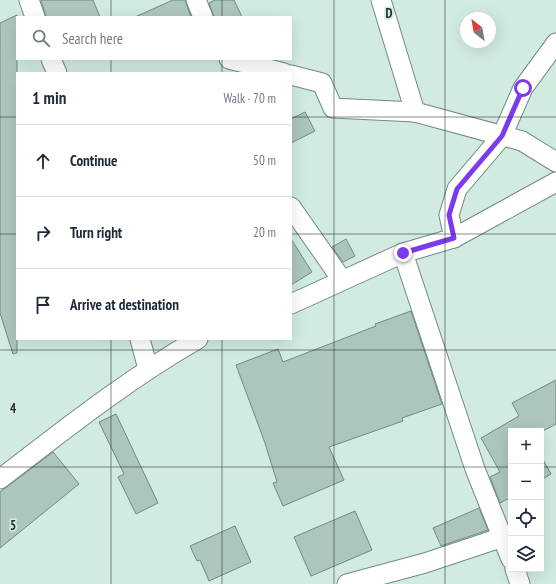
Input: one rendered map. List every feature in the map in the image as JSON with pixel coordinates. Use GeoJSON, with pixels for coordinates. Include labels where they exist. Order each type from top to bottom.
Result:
{"type":"FeatureCollection","features":[{"type":"Feature","properties":{"kind":"street"},"geometry":{"type":"LineString","coordinates":[[29,0],[35,16]]}},
{"type":"Feature","properties":{"kind":"street"},"geometry":{"type":"LineString","coordinates":[[196,0],[203,16]]}},
{"type":"Feature","properties":{"kind":"street"},"geometry":{"type":"LineString","coordinates":[[381,0],[416,112]]}},
{"type":"Feature","properties":{"kind":"street"},"geometry":{"type":"LineString","coordinates":[[454,238],[449,215],[457,189],[502,136],[523,88],[556,43]]}},
{"type":"Feature","properties":{"kind":"street"},"geometry":{"type":"LineString","coordinates":[[51,60],[57,72]]}},
{"type":"Feature","properties":{"kind":"street"},"geometry":{"type":"LineString","coordinates":[[220,60],[226,72]]}},
{"type":"Feature","properties":{"kind":"street"},"geometry":{"type":"LineString","coordinates":[[232,60],[280,72]]}},
{"type":"Feature","properties":{"kind":"street"},"geometry":{"type":"LineString","coordinates":[[292,75],[322,83],[333,108],[416,112],[522,141],[556,162]]}},
{"type":"Feature","properties":{"kind":"street"},"geometry":{"type":"LineString","coordinates":[[292,304],[403,253],[454,238],[556,182]]}},
{"type":"Feature","properties":{"kind":"street"},"geometry":{"type":"LineString","coordinates":[[292,208],[342,280]]}},
{"type":"Feature","properties":{"kind":"street"},"geometry":{"type":"LineString","coordinates":[[403,253],[475,468],[508,551]]}},
{"type":"Feature","properties":{"kind":"street"},"geometry":{"type":"LineString","coordinates":[[140,340],[148,369]]}},
{"type":"Feature","properties":{"kind":"street"},"geometry":{"type":"LineString","coordinates":[[0,479],[58,434],[148,369],[196,340]]}},
{"type":"Feature","properties":{"kind":"street"},"geometry":{"type":"LineString","coordinates":[[347,584],[425,563],[503,537]]}},
{"type":"Feature","properties":{"kind":"street"},"geometry":{"type":"LineString","coordinates":[[516,572],[520,584]]}},
{"type":"Feature","properties":{"kind":"building"},"geometry":{"type":"Polygon","coordinates":[[[41,0],[93,0],[100,16],[46,16],[41,0]]]}},
{"type":"Feature","properties":{"kind":"building"},"geometry":{"type":"Polygon","coordinates":[[[173,0],[185,0],[191,16],[137,16],[173,0]]]}},
{"type":"Feature","properties":{"kind":"building"},"geometry":{"type":"Polygon","coordinates":[[[215,0],[234,0],[242,16],[214,16],[209,3],[215,0]]]}},
{"type":"Feature","properties":{"kind":"building"},"geometry":{"type":"Polygon","coordinates":[[[17,15],[17,353],[13,354],[0,313],[0,23],[17,15]]]}},
{"type":"Feature","properties":{"kind":"building"},"geometry":{"type":"Polygon","coordinates":[[[305,112],[315,131],[292,142],[292,118],[305,112]]]}},
{"type":"Feature","properties":{"kind":"building"},"geometry":{"type":"Polygon","coordinates":[[[346,239],[355,256],[343,262],[332,247],[346,239]]]}},
{"type":"Feature","properties":{"kind":"building"},"geometry":{"type":"Polygon","coordinates":[[[292,241],[312,272],[292,284],[292,241]]]}},
{"type":"Feature","properties":{"kind":"building"},"geometry":{"type":"Polygon","coordinates":[[[411,311],[442,404],[402,418],[403,421],[329,447],[344,480],[283,506],[273,483],[277,482],[265,443],[236,365],[278,349],[283,362],[376,326],[375,324],[411,311]]]}},
{"type":"Feature","properties":{"kind":"building"},"geometry":{"type":"Polygon","coordinates":[[[556,380],[556,424],[544,430],[544,428],[508,428],[508,499],[500,503],[490,477],[500,472],[481,438],[519,416],[512,403],[556,380]]]}},
{"type":"Feature","properties":{"kind":"building"},"geometry":{"type":"Polygon","coordinates":[[[116,414],[158,503],[136,514],[118,477],[124,474],[99,422],[116,414]]]}},
{"type":"Feature","properties":{"kind":"building"},"geometry":{"type":"Polygon","coordinates":[[[53,452],[79,484],[0,548],[0,492],[53,452]]]}},
{"type":"Feature","properties":{"kind":"building"},"geometry":{"type":"Polygon","coordinates":[[[544,461],[551,474],[544,478],[544,461]]]}},
{"type":"Feature","properties":{"kind":"building"},"geometry":{"type":"Polygon","coordinates":[[[479,508],[488,530],[441,546],[433,528],[479,508]]]}},
{"type":"Feature","properties":{"kind":"building"},"geometry":{"type":"Polygon","coordinates":[[[355,511],[372,550],[311,576],[294,537],[355,511]]]}},
{"type":"Feature","properties":{"kind":"building"},"geometry":{"type":"Polygon","coordinates":[[[235,526],[251,562],[209,581],[200,560],[197,561],[190,546],[235,526]]]}},
{"type":"Feature","properties":{"kind":"route"},"geometry":{"type":"LineString","coordinates":[[403,253],[454,238],[449,215],[457,189],[502,136],[523,88]]}}]}
